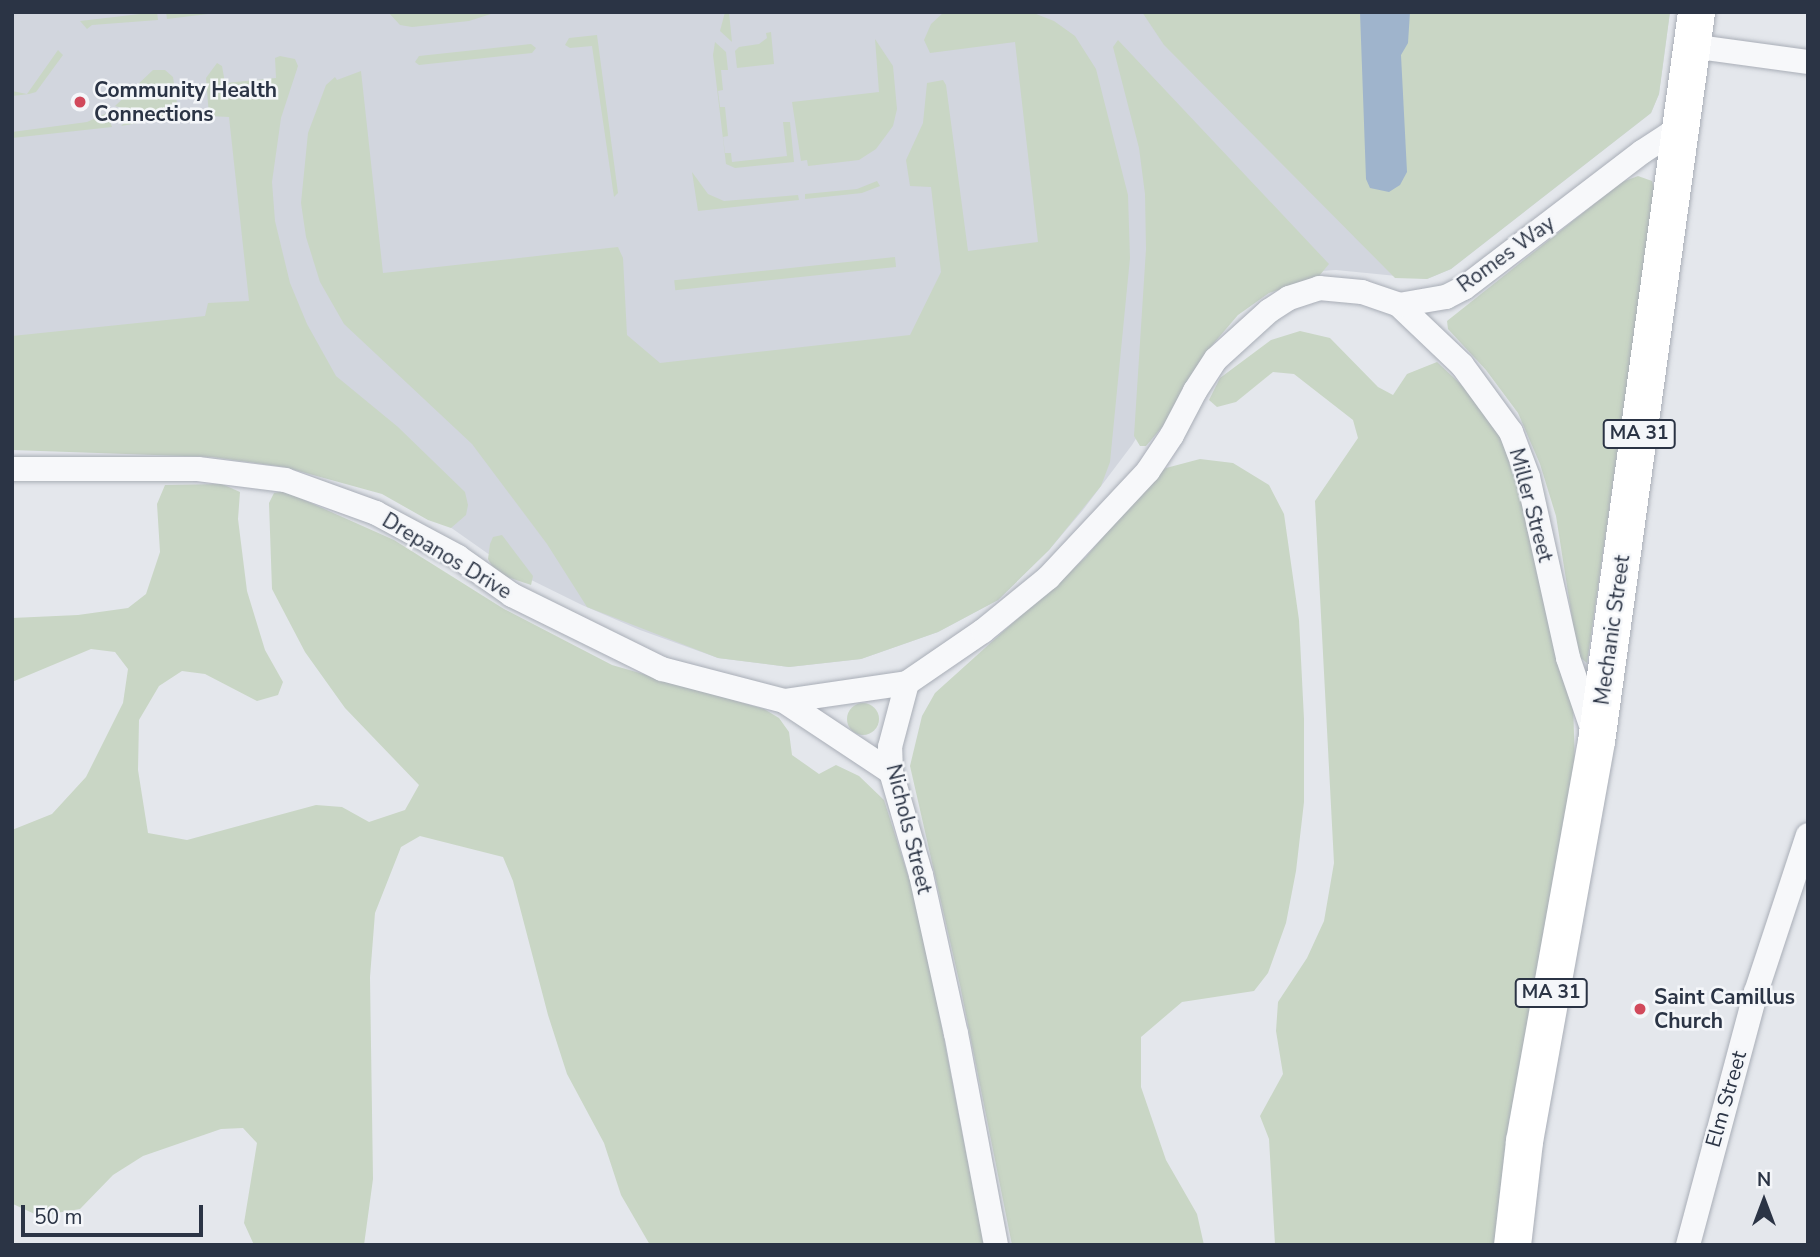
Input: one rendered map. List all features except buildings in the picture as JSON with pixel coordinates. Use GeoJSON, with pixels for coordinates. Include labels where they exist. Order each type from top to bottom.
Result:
{"type":"FeatureCollection","features":[{"type":"Feature","properties":{"kind":"main road","name":"Mechanic Street"},"geometry":{"type":"LineString","coordinates":[[1512,1245],[1524,1140],[1596,741],[1694,29]]}},
{"type":"Feature","properties":{"kind":"street"},"geometry":{"type":"LineString","coordinates":[[1694,29],[1808,62]]}},
{"type":"Feature","properties":{"kind":"street","name":"Romes Way"},"geometry":{"type":"LineString","coordinates":[[907,683],[1010,610],[1048,578],[1115,508],[1166,446],[1195,391],[1216,359],[1269,311],[1289,298],[1318,288],[1342,288],[1399,305],[1427,303],[1464,288],[1642,152],[1682,126]]}},
{"type":"Feature","properties":{"kind":"street","name":"Miller Street"},"geometry":{"type":"LineString","coordinates":[[1399,305],[1462,365],[1511,432],[1528,477],[1568,658],[1596,741]]}},
{"type":"Feature","properties":{"kind":"street","name":"Drepanos Drive"},"geometry":{"type":"LineString","coordinates":[[12,469],[198,469],[262,475],[310,488],[376,513],[422,537],[512,595],[662,669],[784,701],[891,772]]}},
{"type":"Feature","properties":{"kind":"street","name":"Drepanos Drive"},"geometry":{"type":"LineString","coordinates":[[784,701],[907,683]]}},
{"type":"Feature","properties":{"kind":"street","name":"Nichols Street"},"geometry":{"type":"LineString","coordinates":[[907,683],[890,747],[891,772],[927,902],[996,1245]]}},
{"type":"Feature","properties":{"kind":"street","name":"Elm Street"},"geometry":{"type":"LineString","coordinates":[[1688,1245],[1756,992],[1808,835]]}},
{"type":"Feature","properties":{"kind":"shaded area"},"geometry":{"type":"Polygon","coordinates":[[[12,12],[1670,12],[1659,94],[1651,113],[1451,269],[1427,279],[1336,270],[1306,272],[1255,289],[1195,344],[1132,445],[1083,510],[1049,550],[998,600],[938,632],[861,659],[789,667],[718,658],[640,630],[582,605],[511,570],[426,510],[352,476],[277,456],[12,443],[12,12]]]}},
{"type":"Feature","properties":{"kind":"green space"},"geometry":{"type":"Polygon","coordinates":[[[157,12],[158,20],[92,25],[87,29],[80,21],[157,12]]]}},
{"type":"Feature","properties":{"kind":"green space"},"geometry":{"type":"Polygon","coordinates":[[[166,12],[224,12],[167,19],[166,12]]]}},
{"type":"Feature","properties":{"kind":"green space"},"geometry":{"type":"Polygon","coordinates":[[[388,12],[497,12],[469,21],[412,27],[400,25],[388,12]]]}},
{"type":"Feature","properties":{"kind":"green space"},"geometry":{"type":"Polygon","coordinates":[[[725,12],[729,12],[732,42],[720,31],[725,12]]]}},
{"type":"Feature","properties":{"kind":"green space"},"geometry":{"type":"Polygon","coordinates":[[[944,12],[1031,12],[1054,21],[1075,36],[1096,69],[1128,195],[1130,258],[1110,462],[1101,486],[1049,550],[998,600],[938,632],[861,659],[789,667],[718,658],[587,607],[547,544],[472,444],[344,324],[320,282],[306,237],[301,203],[308,133],[326,85],[335,77],[337,80],[361,71],[383,273],[618,247],[623,258],[627,335],[660,363],[910,335],[941,272],[931,187],[910,186],[906,160],[923,123],[927,83],[943,80],[946,85],[968,251],[1038,242],[1015,42],[930,53],[924,40],[931,24],[944,12]]]}},
{"type":"Feature","properties":{"kind":"green space"},"geometry":{"type":"Polygon","coordinates":[[[1142,12],[1670,12],[1659,94],[1651,113],[1451,269],[1427,279],[1395,278],[1164,45],[1142,12]]]}},
{"type":"Feature","properties":{"kind":"green space"},"geometry":{"type":"Polygon","coordinates":[[[771,32],[774,64],[737,68],[735,51],[739,47],[759,44],[767,38],[766,33],[771,32]]]}},
{"type":"Feature","properties":{"kind":"green space"},"geometry":{"type":"Polygon","coordinates":[[[597,35],[618,193],[614,197],[592,46],[570,48],[565,45],[569,38],[597,35]]]}},
{"type":"Feature","properties":{"kind":"green space"},"geometry":{"type":"Polygon","coordinates":[[[875,39],[893,66],[897,109],[893,126],[876,149],[859,160],[808,166],[807,160],[801,161],[792,102],[879,92],[875,39]]]}},
{"type":"Feature","properties":{"kind":"green space"},"geometry":{"type":"Polygon","coordinates":[[[1118,40],[1329,264],[1319,276],[1269,293],[1238,315],[1208,350],[1185,384],[1163,426],[1146,446],[1140,446],[1134,436],[1146,249],[1145,194],[1139,148],[1113,47],[1118,40]]]}},
{"type":"Feature","properties":{"kind":"green space"},"geometry":{"type":"Polygon","coordinates":[[[715,42],[726,52],[728,70],[721,70],[723,90],[718,91],[720,107],[725,107],[728,136],[723,137],[725,153],[731,153],[732,162],[787,156],[783,122],[790,122],[794,162],[735,168],[726,164],[713,55],[715,42]]]}},
{"type":"Feature","properties":{"kind":"green space"},"geometry":{"type":"Polygon","coordinates":[[[531,44],[536,48],[532,53],[419,65],[415,62],[419,56],[531,44]]]}},
{"type":"Feature","properties":{"kind":"green space"},"geometry":{"type":"Polygon","coordinates":[[[58,50],[63,55],[36,92],[29,94],[12,96],[12,91],[27,94],[58,50]]]}},
{"type":"Feature","properties":{"kind":"green space"},"geometry":{"type":"Polygon","coordinates":[[[280,56],[295,59],[298,66],[281,118],[272,182],[275,221],[290,283],[307,324],[336,376],[398,427],[465,492],[468,505],[466,515],[451,528],[428,520],[382,494],[284,467],[212,457],[12,450],[12,336],[205,316],[208,303],[249,301],[229,117],[209,116],[206,78],[217,63],[222,66],[225,83],[276,78],[275,58],[280,56]]]}},
{"type":"Feature","properties":{"kind":"green space"},"geometry":{"type":"Polygon","coordinates":[[[153,70],[165,70],[173,77],[179,116],[121,126],[128,119],[128,110],[115,106],[153,70]]]}},
{"type":"Feature","properties":{"kind":"green space"},"geometry":{"type":"Polygon","coordinates":[[[107,113],[112,127],[12,138],[12,132],[87,122],[107,113]]]}},
{"type":"Feature","properties":{"kind":"green space"},"geometry":{"type":"Polygon","coordinates":[[[692,172],[708,194],[724,201],[798,195],[799,200],[698,211],[692,172]]]}},
{"type":"Feature","properties":{"kind":"green space"},"geometry":{"type":"Polygon","coordinates":[[[1638,176],[1652,181],[1655,191],[1587,663],[1578,656],[1556,516],[1540,464],[1518,413],[1486,370],[1448,329],[1447,321],[1622,182],[1638,176]]]}},
{"type":"Feature","properties":{"kind":"green space"},"geometry":{"type":"Polygon","coordinates":[[[877,181],[880,186],[862,193],[805,199],[805,194],[857,189],[877,181]]]}},
{"type":"Feature","properties":{"kind":"green space"},"geometry":{"type":"Polygon","coordinates":[[[895,257],[896,267],[675,290],[674,280],[895,257]]]}},
{"type":"Feature","properties":{"kind":"green space"},"geometry":{"type":"Polygon","coordinates":[[[1300,331],[1330,338],[1378,387],[1393,395],[1407,374],[1437,362],[1484,406],[1511,458],[1573,703],[1575,765],[1557,882],[1509,1122],[1498,1245],[1275,1245],[1269,1139],[1260,1116],[1283,1074],[1276,1031],[1278,1002],[1307,958],[1324,921],[1334,863],[1315,501],[1358,438],[1353,420],[1294,374],[1273,372],[1236,402],[1217,407],[1209,400],[1220,378],[1271,340],[1300,331]]]}},
{"type":"Feature","properties":{"kind":"green space"},"geometry":{"type":"Polygon","coordinates":[[[1200,459],[1233,463],[1269,485],[1284,514],[1299,620],[1304,719],[1304,802],[1296,871],[1286,923],[1268,973],[1254,991],[1182,1002],[1141,1037],[1141,1087],[1166,1160],[1197,1214],[1204,1245],[1012,1245],[960,985],[910,766],[922,716],[935,693],[1086,557],[1150,480],[1166,468],[1200,459]]]}},
{"type":"Feature","properties":{"kind":"green space"},"geometry":{"type":"Polygon","coordinates":[[[222,484],[240,492],[238,519],[247,591],[265,650],[283,682],[278,695],[257,701],[205,674],[182,671],[159,686],[139,720],[138,770],[148,833],[187,840],[316,805],[342,807],[369,822],[405,810],[419,785],[345,708],[305,652],[272,589],[269,503],[274,493],[284,491],[394,540],[504,609],[612,665],[764,709],[779,718],[789,732],[792,755],[819,774],[836,765],[859,776],[884,800],[919,910],[984,1245],[650,1245],[621,1195],[604,1143],[567,1074],[548,1015],[513,881],[503,857],[420,836],[401,847],[375,913],[370,977],[373,1179],[364,1245],[254,1245],[244,1223],[257,1143],[243,1128],[221,1129],[143,1156],[113,1175],[80,1209],[39,1216],[13,1204],[12,830],[52,814],[86,777],[123,703],[128,669],[115,652],[91,649],[12,682],[12,618],[78,615],[128,608],[146,594],[160,552],[157,504],[165,485],[222,484]]]}},
{"type":"Feature","properties":{"kind":"green space"},"geometry":{"type":"Polygon","coordinates":[[[502,535],[533,576],[531,585],[507,577],[492,566],[488,559],[490,544],[493,537],[502,535]]]}},
{"type":"Feature","properties":{"kind":"green space"},"geometry":{"type":"Polygon","coordinates":[[[863,703],[875,707],[879,719],[875,731],[863,735],[851,731],[847,719],[851,707],[863,703]]]}},
{"type":"Feature","properties":{"kind":"water"},"geometry":{"type":"Polygon","coordinates":[[[1360,12],[1410,12],[1408,43],[1401,55],[1407,172],[1400,185],[1389,192],[1370,188],[1366,179],[1360,12]]]}},
{"type":"Feature","properties":{"kind":"place","name":"Community Health Connections"},"geometry":{"type":"Point","coordinates":[80,102]}},
{"type":"Feature","properties":{"kind":"place","name":"Saint Camillus Church"},"geometry":{"type":"Point","coordinates":[1640,1009]}}]}
